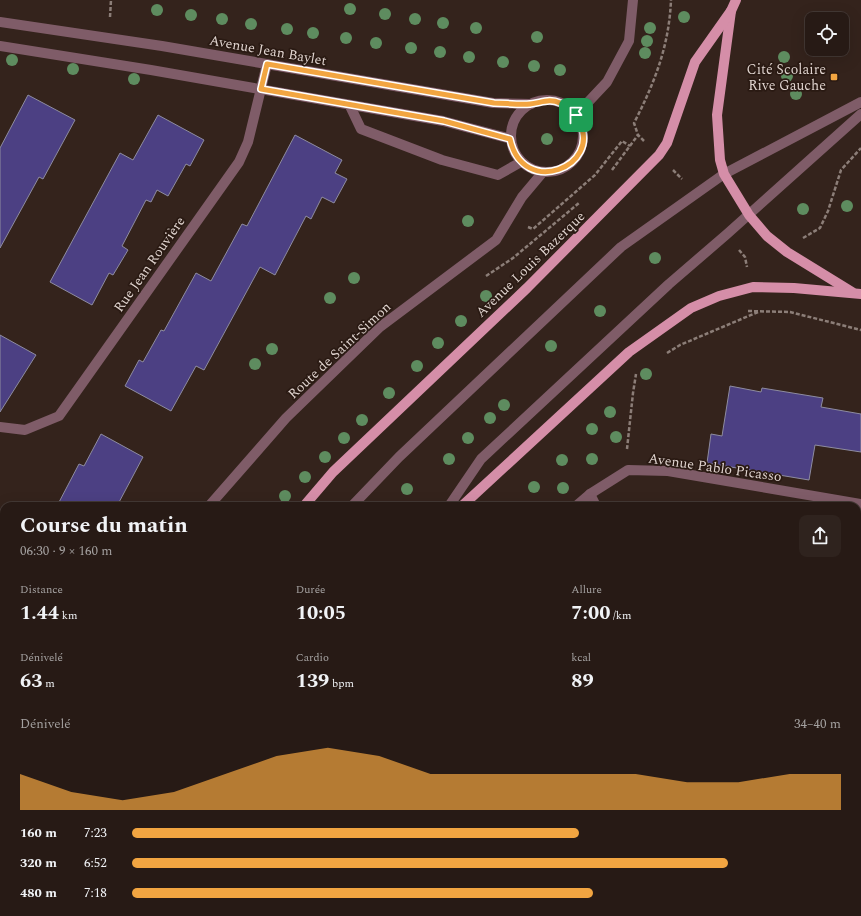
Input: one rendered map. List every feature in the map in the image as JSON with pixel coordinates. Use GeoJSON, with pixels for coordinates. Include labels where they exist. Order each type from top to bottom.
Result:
{"type":"FeatureCollection","features":[{"type":"Feature","properties":{"kind":"main road"},"geometry":{"type":"LineString","coordinates":[[736,0],[731,11],[717,115],[720,160],[724,174],[749,215],[767,236],[787,252],[858,294]]}},
{"type":"Feature","properties":{"kind":"main road","name":"Avenue Louis Bazerque"},"geometry":{"type":"LineString","coordinates":[[307,502],[333,472],[527,288],[659,155],[667,143],[695,62],[731,11]]}},
{"type":"Feature","properties":{"kind":"main road"},"geometry":{"type":"LineString","coordinates":[[466,502],[629,352],[659,329],[691,308],[719,296],[753,287],[765,289],[794,288],[858,294]]}},
{"type":"Feature","properties":{"kind":"street"},"geometry":{"type":"LineString","coordinates":[[576,115],[607,82],[629,41],[634,0]]}},
{"type":"Feature","properties":{"kind":"street","name":"Avenue Jean Baylet"},"geometry":{"type":"LineString","coordinates":[[0,22],[267,64],[486,102],[531,104]]}},
{"type":"Feature","properties":{"kind":"street"},"geometry":{"type":"LineString","coordinates":[[0,46],[444,121],[510,139]]}},
{"type":"Feature","properties":{"kind":"street","name":"Rue Jean Rouvière"},"geometry":{"type":"LineString","coordinates":[[0,427],[25,430],[59,416],[239,162],[248,142],[267,64]]}},
{"type":"Feature","properties":{"kind":"street"},"geometry":{"type":"LineString","coordinates":[[550,100],[560,103],[576,115],[581,125],[583,137],[581,149],[575,159],[566,167],[555,172],[543,172],[531,169],[521,162],[516,156],[510,139],[511,128],[515,118],[522,110],[531,104],[550,100]]}},
{"type":"Feature","properties":{"kind":"street"},"geometry":{"type":"LineString","coordinates":[[356,502],[399,457],[621,247],[724,174],[861,102]]}},
{"type":"Feature","properties":{"kind":"street"},"geometry":{"type":"LineString","coordinates":[[350,106],[361,129],[442,160],[498,175],[521,162]]}},
{"type":"Feature","properties":{"kind":"street"},"geometry":{"type":"LineString","coordinates":[[452,502],[481,459],[668,284],[749,215],[861,114]]}},
{"type":"Feature","properties":{"kind":"street","name":"Route de Saint-Simon"},"geometry":{"type":"LineString","coordinates":[[212,502],[286,418],[380,327],[496,240],[522,197],[543,172]]}},
{"type":"Feature","properties":{"kind":"street","name":"Avenue Pablo Picasso"},"geometry":{"type":"LineString","coordinates":[[581,502],[590,494],[628,470],[668,471],[849,502]]}},
{"type":"Feature","properties":{"kind":"street"},"geometry":{"type":"LineString","coordinates":[[590,494],[594,502]]}},
{"type":"Feature","properties":{"kind":"path"},"geometry":{"type":"LineString","coordinates":[[609,174],[638,135],[634,123],[650,92],[666,48],[671,0]]}},
{"type":"Feature","properties":{"kind":"path"},"geometry":{"type":"LineString","coordinates":[[509,217],[533,229],[595,175],[622,141],[630,146]]}},
{"type":"Feature","properties":{"kind":"path"},"geometry":{"type":"LineString","coordinates":[[787,252],[800,240],[820,228],[828,211],[841,170],[861,148]]}},
{"type":"Feature","properties":{"kind":"path"},"geometry":{"type":"LineString","coordinates":[[482,279],[513,258],[583,200]]}},
{"type":"Feature","properties":{"kind":"path"},"geometry":{"type":"LineString","coordinates":[[758,312],[765,289]]}},
{"type":"Feature","properties":{"kind":"path"},"geometry":{"type":"LineString","coordinates":[[662,356],[680,345],[758,312],[790,312],[861,330]]}},
{"type":"Feature","properties":{"kind":"path"},"geometry":{"type":"LineString","coordinates":[[628,470],[627,453],[633,393],[637,371]]}},
{"type":"Feature","properties":{"kind":"building"},"geometry":{"type":"Polygon","coordinates":[[[28,95],[75,120],[43,179],[39,177],[0,248],[0,148],[28,95]]]}},
{"type":"Feature","properties":{"kind":"building"},"geometry":{"type":"Polygon","coordinates":[[[158,115],[204,140],[190,166],[186,164],[168,196],[157,190],[151,202],[146,200],[122,246],[128,250],[113,275],[109,273],[92,305],[50,282],[120,153],[133,160],[158,115]]]}},
{"type":"Feature","properties":{"kind":"building"},"geometry":{"type":"Polygon","coordinates":[[[295,135],[342,160],[335,173],[347,179],[334,203],[322,197],[311,219],[306,216],[275,275],[260,267],[204,370],[196,366],[171,411],[125,386],[139,360],[143,362],[161,330],[164,331],[196,273],[211,281],[242,224],[247,226],[295,135]]]}},
{"type":"Feature","properties":{"kind":"building"},"geometry":{"type":"Polygon","coordinates":[[[0,335],[36,355],[0,412],[0,335]]]}},
{"type":"Feature","properties":{"kind":"building"},"geometry":{"type":"Polygon","coordinates":[[[730,386],[761,392],[762,388],[823,398],[821,407],[861,414],[861,452],[815,445],[809,480],[707,463],[711,434],[722,436],[730,386]]]}},
{"type":"Feature","properties":{"kind":"building"},"geometry":{"type":"Polygon","coordinates":[[[101,434],[143,457],[119,502],[59,502],[79,464],[84,466],[101,434]]]}},
{"type":"Feature","properties":{"kind":"place","name":"Cité Scolaire Rive Gauche"},"geometry":{"type":"Point","coordinates":[834,77]}},
{"type":"Feature","properties":{"kind":"route"},"geometry":{"type":"LineString","coordinates":[[267,64],[494,103],[531,104],[550,100],[569,108],[576,115],[581,125],[583,137],[581,149],[575,159],[566,167],[555,172],[543,172],[531,169],[521,162],[512,148],[510,139],[444,121],[350,106],[261,89],[267,64]]}}]}
